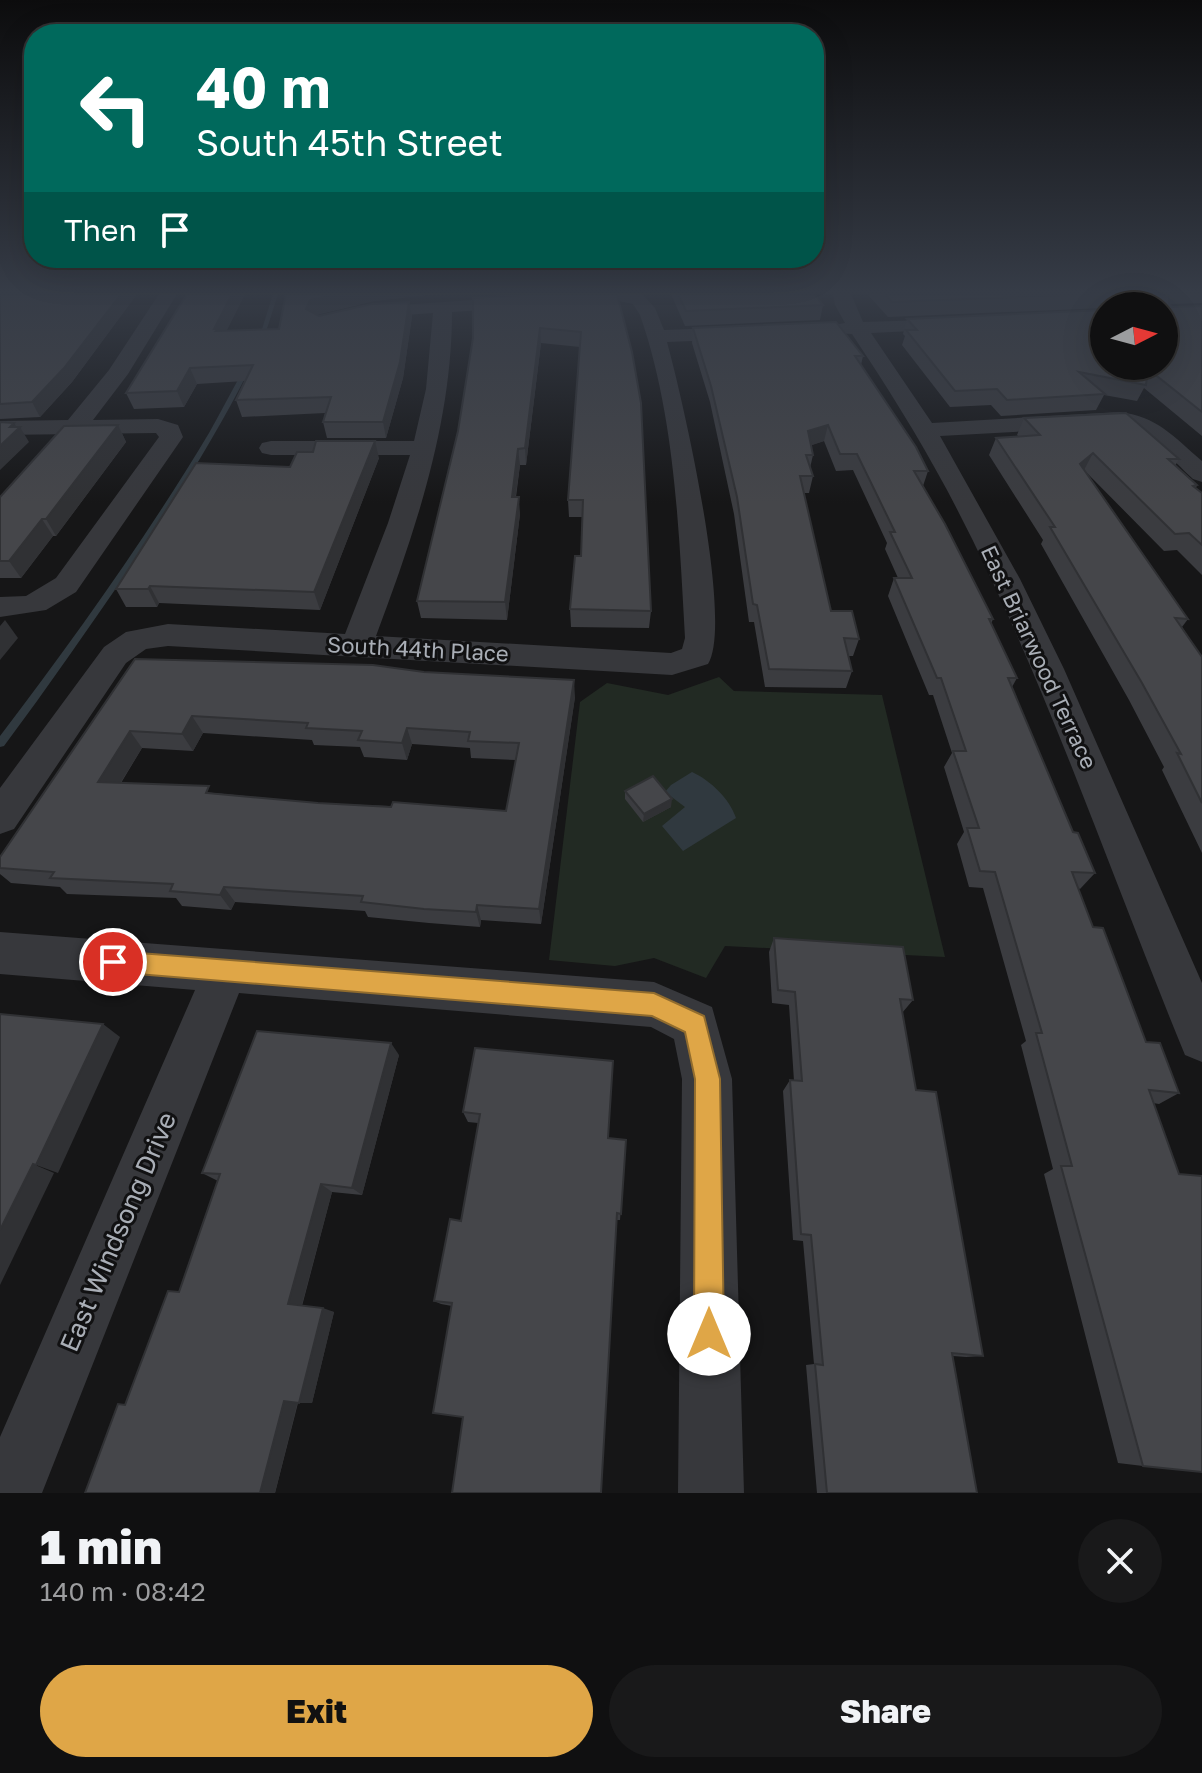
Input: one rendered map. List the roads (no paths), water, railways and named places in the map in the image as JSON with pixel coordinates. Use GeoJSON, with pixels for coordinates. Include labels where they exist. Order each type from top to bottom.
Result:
{"type":"FeatureCollection","features":[{"type":"Feature","properties":{"kind":"street"},"geometry":{"type":"LineString","coordinates":[[76,426],[124,364]]}},
{"type":"Feature","properties":{"kind":"street"},"geometry":{"type":"LineString","coordinates":[[357,645],[403,518],[435,392],[438,364]]}},
{"type":"Feature","properties":{"kind":"street","name":"South 44th Place"},"geometry":{"type":"LineString","coordinates":[[0,818],[115,655],[137,640],[168,635],[672,664],[697,656],[700,623],[685,460],[662,364]]}},
{"type":"Feature","properties":{"kind":"street","name":"East Briarwood Terrace"},"geometry":{"type":"LineString","coordinates":[[881,364],[925,430],[975,521],[1044,663],[1097,782],[1202,1038]]}},
{"type":"Feature","properties":{"kind":"street"},"geometry":{"type":"LineString","coordinates":[[925,430],[1119,419],[1137,421],[1202,474]]}},
{"type":"Feature","properties":{"kind":"street"},"geometry":{"type":"LineString","coordinates":[[0,428],[158,426],[170,430],[171,437],[66,585],[45,602],[0,607]]}},
{"type":"Feature","properties":{"kind":"street"},"geometry":{"type":"LineString","coordinates":[[271,448],[422,448]]}},
{"type":"Feature","properties":{"kind":"street"},"geometry":{"type":"LineString","coordinates":[[0,953],[654,1005],[695,1024],[707,1079],[711,1493]]}},
{"type":"Feature","properties":{"kind":"street","name":"East Windsong Drive"},"geometry":{"type":"LineString","coordinates":[[9,1493],[226,970]]}},
{"type":"Feature","properties":{"kind":"waterway"},"geometry":{"type":"LineString","coordinates":[[0,743],[149,533],[212,433],[246,370]]}}]}
